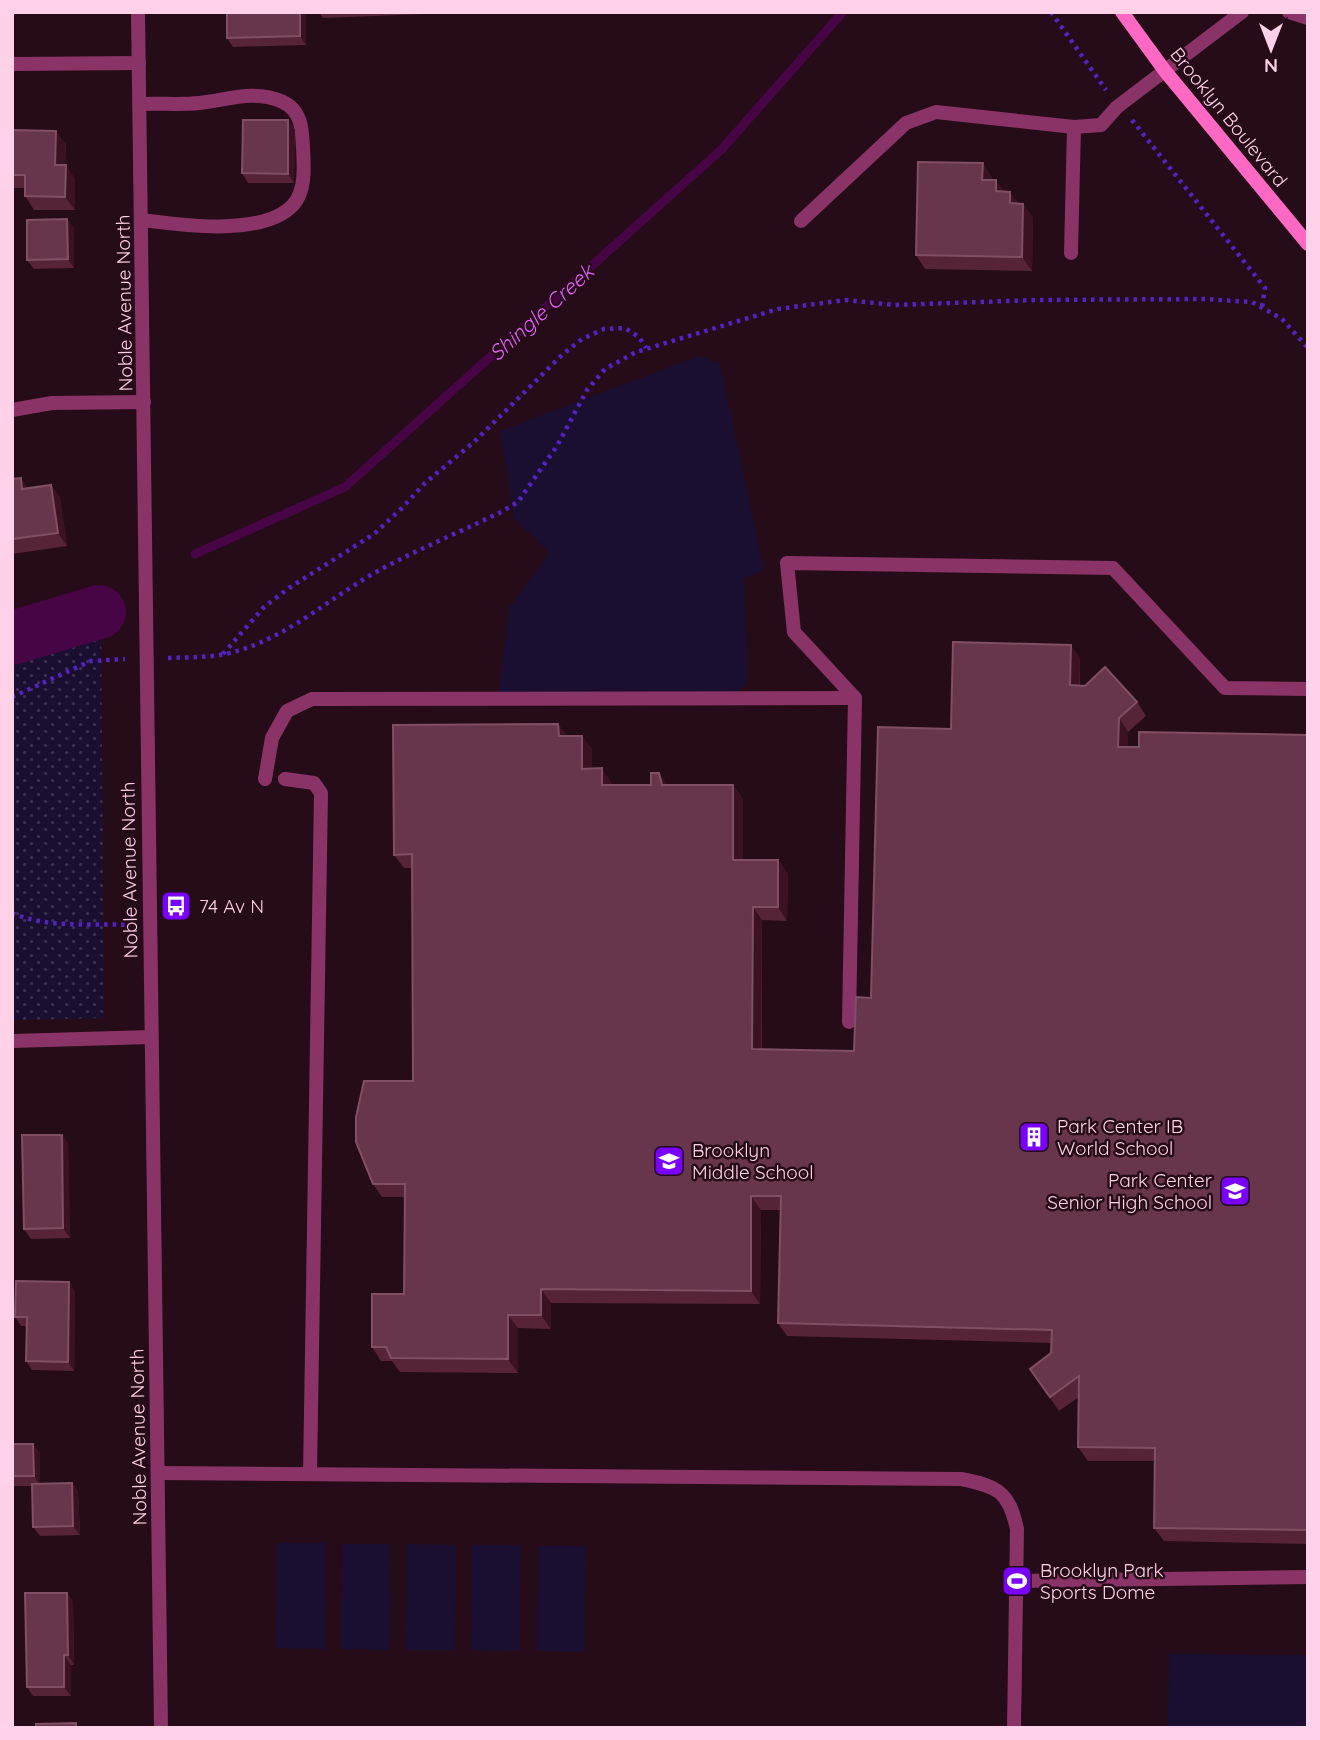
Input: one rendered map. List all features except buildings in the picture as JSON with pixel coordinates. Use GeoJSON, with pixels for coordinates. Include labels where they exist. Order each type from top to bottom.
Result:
{"type":"FeatureCollection","features":[{"type":"Feature","properties":{"kind":"main road","name":"Brooklyn Boulevard"},"geometry":{"type":"LineString","coordinates":[[1122,12],[1165,71],[1308,244]]}},
{"type":"Feature","properties":{"kind":"street","name":"Noble Avenue North"},"geometry":{"type":"LineString","coordinates":[[138,12],[160,1728]]}},
{"type":"Feature","properties":{"kind":"street"},"geometry":{"type":"LineString","coordinates":[[801,221],[906,123],[936,112],[1074,127],[1101,125],[1117,107],[1242,12]]}},
{"type":"Feature","properties":{"kind":"street"},"geometry":{"type":"LineString","coordinates":[[1289,12],[1308,18]]}},
{"type":"Feature","properties":{"kind":"street"},"geometry":{"type":"LineString","coordinates":[[12,64],[139,63]]}},
{"type":"Feature","properties":{"kind":"street"},"geometry":{"type":"LineString","coordinates":[[140,104],[198,103],[246,95],[265,96],[284,102],[294,109],[302,126],[304,171],[300,192],[293,205],[275,216],[255,223],[233,226],[184,225],[142,220]]}},
{"type":"Feature","properties":{"kind":"street"},"geometry":{"type":"LineString","coordinates":[[1071,253],[1074,127]]}},
{"type":"Feature","properties":{"kind":"street"},"geometry":{"type":"LineString","coordinates":[[12,410],[52,402],[144,402]]}},
{"type":"Feature","properties":{"kind":"street"},"geometry":{"type":"LineString","coordinates":[[849,1022],[855,698],[794,632],[787,563],[1113,568],[1225,688],[1308,689]]}},
{"type":"Feature","properties":{"kind":"street"},"geometry":{"type":"LineString","coordinates":[[265,779],[272,738],[287,711],[312,699],[855,698]]}},
{"type":"Feature","properties":{"kind":"street"},"geometry":{"type":"LineString","coordinates":[[285,779],[314,783],[321,793],[310,1474]]}},
{"type":"Feature","properties":{"kind":"street"},"geometry":{"type":"LineString","coordinates":[[12,1041],[150,1037]]}},
{"type":"Feature","properties":{"kind":"street"},"geometry":{"type":"LineString","coordinates":[[158,1472],[961,1479],[985,1484],[1001,1493],[1012,1508],[1017,1530],[1014,1728]]}},
{"type":"Feature","properties":{"kind":"street"},"geometry":{"type":"LineString","coordinates":[[1016,1581],[1308,1577]]}},
{"type":"Feature","properties":{"kind":"path"},"geometry":{"type":"LineString","coordinates":[[1051,12],[1117,107],[1129,117],[1265,288],[1262,307]]}},
{"type":"Feature","properties":{"kind":"path"},"geometry":{"type":"LineString","coordinates":[[12,697],[91,661],[222,654],[262,642],[317,611],[376,572],[518,502],[557,446],[587,390],[605,369],[646,348],[778,309],[845,300],[895,305],[1036,300],[1204,299],[1252,302],[1282,319],[1308,348]]}},
{"type":"Feature","properties":{"kind":"path"},"geometry":{"type":"LineString","coordinates":[[222,654],[264,607],[374,534],[425,483],[474,442],[572,346],[604,329],[625,328],[639,337],[646,348]]}},
{"type":"Feature","properties":{"kind":"path"},"geometry":{"type":"LineString","coordinates":[[12,913],[52,925],[149,925]]}},
{"type":"Feature","properties":{"kind":"shaded area"},"geometry":{"type":"Polygon","coordinates":[[[699,356],[720,364],[764,570],[745,578],[747,682],[729,702],[497,705],[509,608],[550,552],[514,519],[500,431],[699,356]]]}},
{"type":"Feature","properties":{"kind":"shaded area"},"geometry":{"type":"Polygon","coordinates":[[[101,604],[104,1018],[12,1020],[12,632],[101,604]]]}},
{"type":"Feature","properties":{"kind":"shaded area"},"geometry":{"type":"Polygon","coordinates":[[[277,1543],[326,1543],[325,1649],[276,1648],[277,1543]]]}},
{"type":"Feature","properties":{"kind":"shaded area"},"geometry":{"type":"Polygon","coordinates":[[[342,1544],[391,1544],[390,1650],[341,1649],[342,1544]]]}},
{"type":"Feature","properties":{"kind":"shaded area"},"geometry":{"type":"Polygon","coordinates":[[[407,1544],[456,1545],[455,1650],[406,1650],[407,1544]]]}},
{"type":"Feature","properties":{"kind":"shaded area"},"geometry":{"type":"Polygon","coordinates":[[[472,1545],[521,1545],[520,1651],[471,1650],[472,1545]]]}},
{"type":"Feature","properties":{"kind":"shaded area"},"geometry":{"type":"Polygon","coordinates":[[[538,1546],[586,1546],[585,1652],[537,1651],[538,1546]]]}},
{"type":"Feature","properties":{"kind":"shaded area"},"geometry":{"type":"Polygon","coordinates":[[[1169,1654],[1308,1655],[1308,1728],[1168,1728],[1169,1654]]]}},
{"type":"Feature","properties":{"kind":"waterway","name":"Shingle Creek"},"geometry":{"type":"LineString","coordinates":[[195,554],[345,487],[721,150],[843,12]]}},
{"type":"Feature","properties":{"kind":"waterway","name":"Shingle Creek"},"geometry":{"type":"LineString","coordinates":[[12,638],[99,612]]}},
{"type":"Feature","properties":{"kind":"place","name":"74 Av N"},"geometry":{"type":"Point","coordinates":[176,906]}},
{"type":"Feature","properties":{"kind":"place","name":"Park Center IB World School"},"geometry":{"type":"Point","coordinates":[1034,1137]}},
{"type":"Feature","properties":{"kind":"place","name":"Brooklyn Middle School"},"geometry":{"type":"Point","coordinates":[669,1161]}},
{"type":"Feature","properties":{"kind":"place","name":"Park Center Senior High School"},"geometry":{"type":"Point","coordinates":[1235,1191]}},
{"type":"Feature","properties":{"kind":"place","name":"Brooklyn Park Sports Dome"},"geometry":{"type":"Point","coordinates":[1017,1581]}}]}
